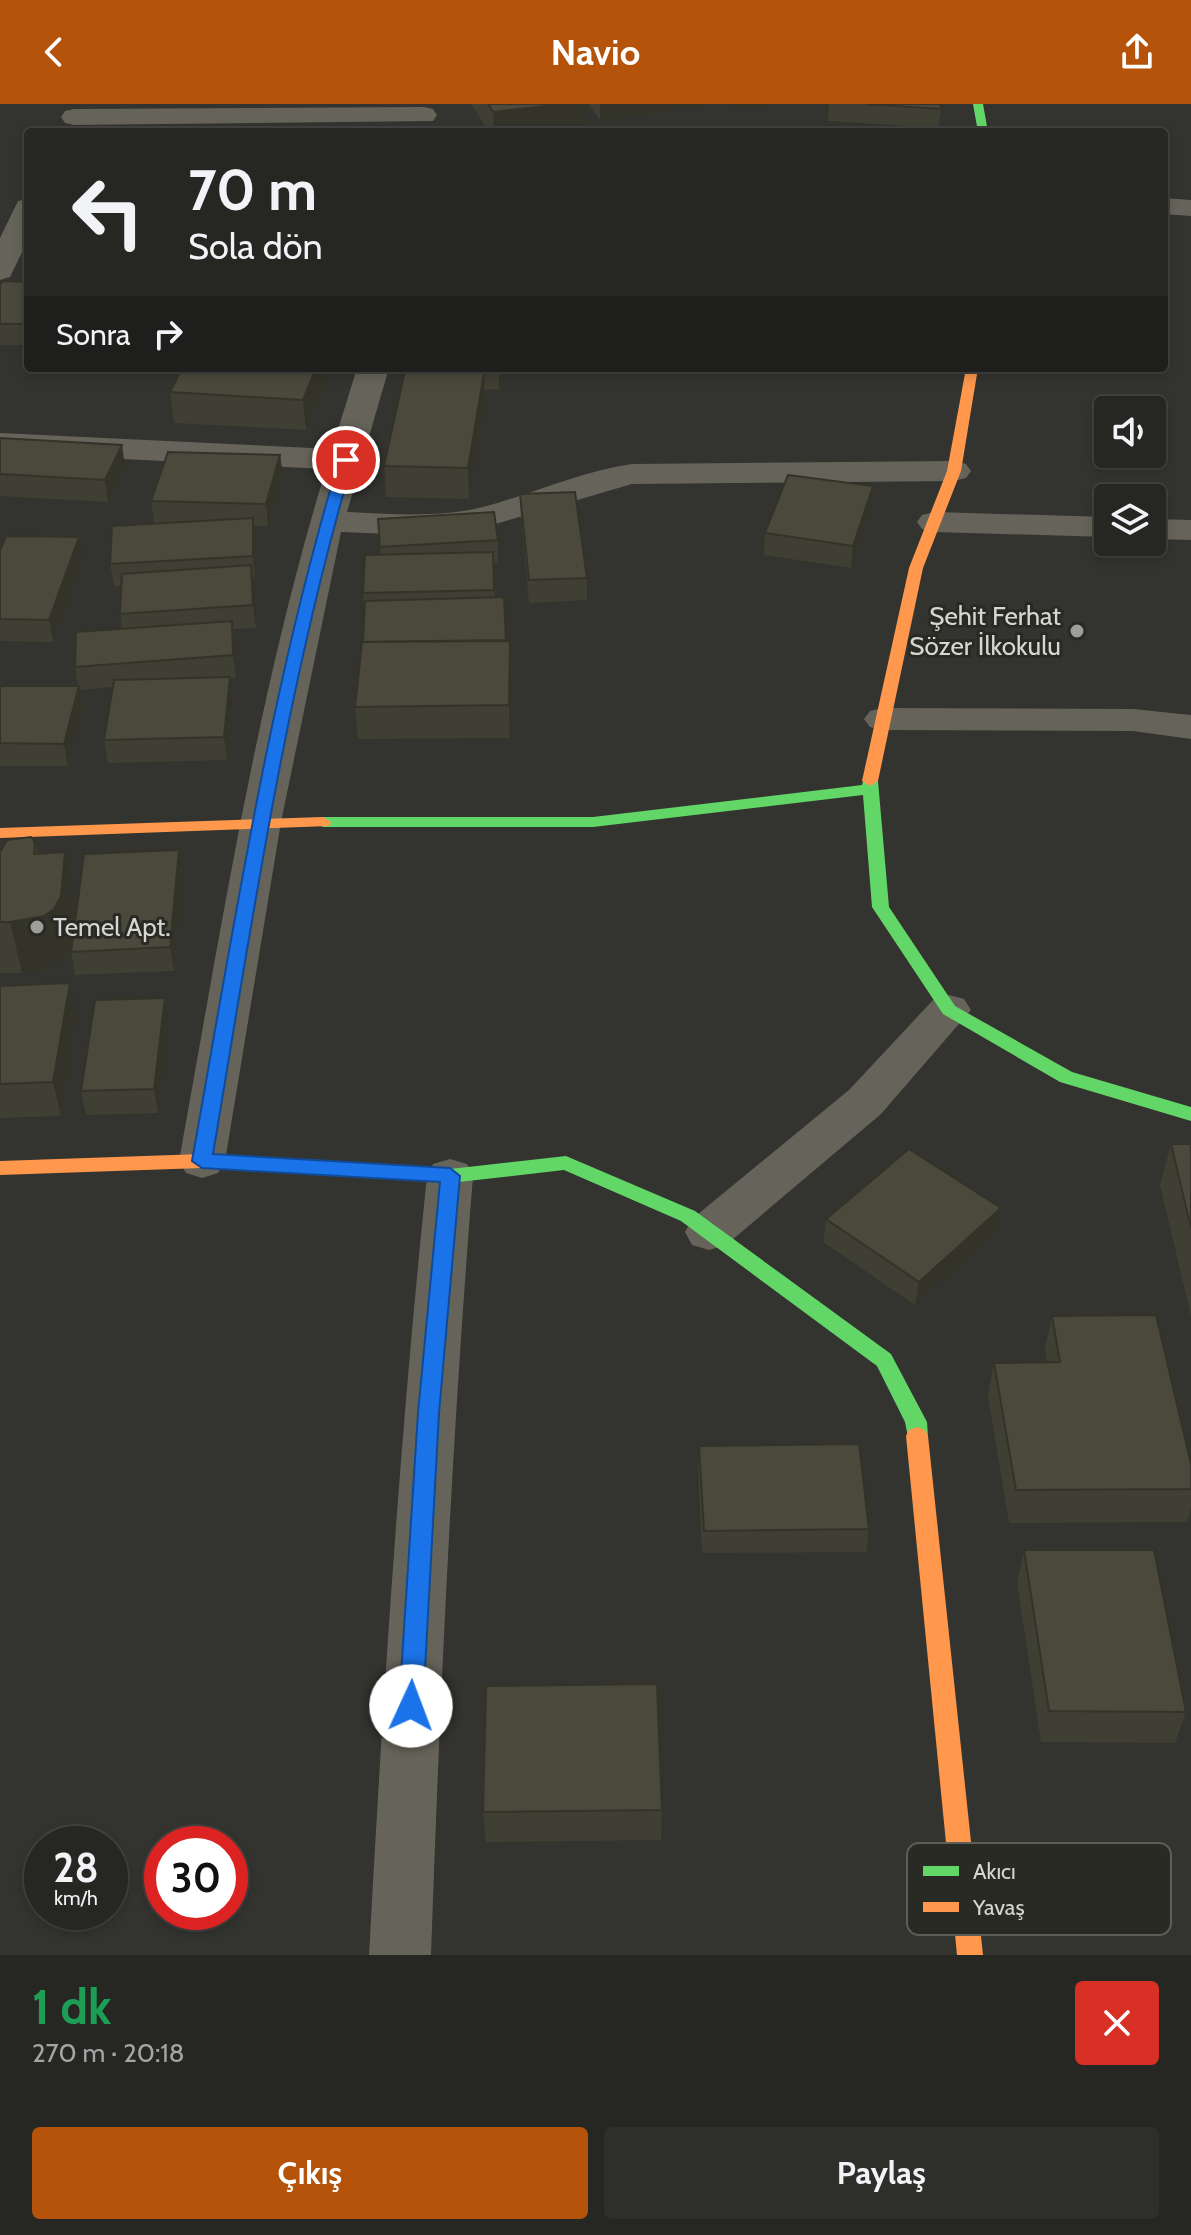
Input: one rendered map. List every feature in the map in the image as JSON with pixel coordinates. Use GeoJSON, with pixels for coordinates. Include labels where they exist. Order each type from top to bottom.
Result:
{"type":"FeatureCollection","features":[{"type":"Feature","properties":{"kind":"street"},"geometry":{"type":"LineString","coordinates":[[978,104],[982,128]]}},
{"type":"Feature","properties":{"kind":"street"},"geometry":{"type":"LineString","coordinates":[[73,118],[424,117]]}},
{"type":"Feature","properties":{"kind":"street"},"geometry":{"type":"LineString","coordinates":[[1168,206],[1191,208]]}},
{"type":"Feature","properties":{"kind":"street"},"geometry":{"type":"LineString","coordinates":[[5,285],[24,221]]}},
{"type":"Feature","properties":{"kind":"street"},"geometry":{"type":"LineString","coordinates":[[202,1161],[261,822],[317,556],[372,372]]}},
{"type":"Feature","properties":{"kind":"street"},"geometry":{"type":"LineString","coordinates":[[971,372],[954,471],[916,568],[868,789],[881,907],[949,1010],[1066,1077],[1191,1114]]}},
{"type":"Feature","properties":{"kind":"street"},"geometry":{"type":"LineString","coordinates":[[0,443],[346,460]]}},
{"type":"Feature","properties":{"kind":"street"},"geometry":{"type":"LineString","coordinates":[[328,521],[416,525],[485,517],[611,477],[632,474],[954,471]]}},
{"type":"Feature","properties":{"kind":"street"},"geometry":{"type":"LineString","coordinates":[[934,522],[1094,527]]}},
{"type":"Feature","properties":{"kind":"street"},"geometry":{"type":"LineString","coordinates":[[1166,529],[1191,530]]}},
{"type":"Feature","properties":{"kind":"street"},"geometry":{"type":"LineString","coordinates":[[883,719],[1133,720],[1180,724],[1191,728]]}},
{"type":"Feature","properties":{"kind":"street"},"geometry":{"type":"LineString","coordinates":[[0,833],[261,822],[593,822],[868,789]]}},
{"type":"Feature","properties":{"kind":"street"},"geometry":{"type":"LineString","coordinates":[[709,1232],[865,1102],[949,1010]]}},
{"type":"Feature","properties":{"kind":"street"},"geometry":{"type":"LineString","coordinates":[[0,1168],[202,1161],[450,1176],[566,1163],[688,1216],[884,1360],[916,1422],[959,1843]]}},
{"type":"Feature","properties":{"kind":"street"},"geometry":{"type":"LineString","coordinates":[[400,1955],[413,1649],[428,1413],[450,1176]]}},
{"type":"Feature","properties":{"kind":"street"},"geometry":{"type":"LineString","coordinates":[[968,1935],[970,1955]]}},
{"type":"Feature","properties":{"kind":"building"},"geometry":{"type":"Polygon","coordinates":[[[488,104],[564,104],[493,112],[488,104]]]}},
{"type":"Feature","properties":{"kind":"building"},"geometry":{"type":"Polygon","coordinates":[[[866,104],[941,104],[940,109],[866,104]]]}},
{"type":"Feature","properties":{"kind":"building"},"geometry":{"type":"Polygon","coordinates":[[[2,281],[24,282],[24,324],[0,324],[2,281]]]}},
{"type":"Feature","properties":{"kind":"building"},"geometry":{"type":"Polygon","coordinates":[[[180,372],[314,372],[303,400],[170,392],[180,372]]]}},
{"type":"Feature","properties":{"kind":"building"},"geometry":{"type":"Polygon","coordinates":[[[405,372],[484,373],[468,468],[384,466],[405,372]]]}},
{"type":"Feature","properties":{"kind":"building"},"geometry":{"type":"Polygon","coordinates":[[[0,438],[122,445],[105,480],[0,474],[0,438]]]}},
{"type":"Feature","properties":{"kind":"building"},"geometry":{"type":"Polygon","coordinates":[[[168,452],[280,455],[266,504],[151,501],[168,452]]]}},
{"type":"Feature","properties":{"kind":"building"},"geometry":{"type":"Polygon","coordinates":[[[788,475],[873,486],[853,546],[765,533],[788,475]]]}},
{"type":"Feature","properties":{"kind":"building"},"geometry":{"type":"Polygon","coordinates":[[[575,492],[587,578],[529,580],[520,494],[575,492]]]}},
{"type":"Feature","properties":{"kind":"building"},"geometry":{"type":"Polygon","coordinates":[[[494,512],[498,540],[380,547],[378,519],[494,512]]]}},
{"type":"Feature","properties":{"kind":"building"},"geometry":{"type":"Polygon","coordinates":[[[253,518],[253,556],[110,564],[112,526],[253,518]]]}},
{"type":"Feature","properties":{"kind":"building"},"geometry":{"type":"Polygon","coordinates":[[[6,536],[79,537],[49,620],[0,619],[0,551],[6,536]]]}},
{"type":"Feature","properties":{"kind":"building"},"geometry":{"type":"Polygon","coordinates":[[[493,552],[494,590],[363,593],[365,555],[493,552]]]}},
{"type":"Feature","properties":{"kind":"building"},"geometry":{"type":"Polygon","coordinates":[[[251,565],[253,605],[120,614],[122,574],[251,565]]]}},
{"type":"Feature","properties":{"kind":"building"},"geometry":{"type":"Polygon","coordinates":[[[504,597],[506,640],[363,642],[365,601],[504,597]]]}},
{"type":"Feature","properties":{"kind":"building"},"geometry":{"type":"Polygon","coordinates":[[[232,621],[233,655],[75,667],[76,632],[232,621]]]}},
{"type":"Feature","properties":{"kind":"building"},"geometry":{"type":"Polygon","coordinates":[[[510,641],[509,705],[355,707],[362,642],[510,641]]]}},
{"type":"Feature","properties":{"kind":"building"},"geometry":{"type":"Polygon","coordinates":[[[230,677],[224,737],[104,740],[114,680],[230,677]]]}},
{"type":"Feature","properties":{"kind":"building"},"geometry":{"type":"Polygon","coordinates":[[[0,686],[79,686],[64,744],[0,743],[0,686]]]}},
{"type":"Feature","properties":{"kind":"building"},"geometry":{"type":"Polygon","coordinates":[[[31,837],[35,842],[34,854],[65,852],[61,896],[54,909],[44,916],[0,922],[0,852],[7,840],[31,837]]]}},
{"type":"Feature","properties":{"kind":"building"},"geometry":{"type":"Polygon","coordinates":[[[179,850],[170,947],[71,952],[84,854],[179,850]]]}},
{"type":"Feature","properties":{"kind":"building"},"geometry":{"type":"Polygon","coordinates":[[[70,983],[53,1082],[0,1084],[0,986],[70,983]]]}},
{"type":"Feature","properties":{"kind":"building"},"geometry":{"type":"Polygon","coordinates":[[[165,998],[154,1089],[81,1091],[95,1000],[165,998]]]}},
{"type":"Feature","properties":{"kind":"building"},"geometry":{"type":"Polygon","coordinates":[[[1171,1144],[1191,1144],[1191,1228],[1171,1144]]]}},
{"type":"Feature","properties":{"kind":"building"},"geometry":{"type":"Polygon","coordinates":[[[909,1149],[1001,1208],[919,1282],[826,1219],[909,1149]]]}},
{"type":"Feature","properties":{"kind":"building"},"geometry":{"type":"Polygon","coordinates":[[[1156,1315],[1191,1464],[1191,1489],[1016,1490],[994,1363],[1060,1362],[1052,1316],[1156,1315]]]}},
{"type":"Feature","properties":{"kind":"building"},"geometry":{"type":"Polygon","coordinates":[[[859,1444],[869,1529],[704,1531],[699,1446],[859,1444]]]}},
{"type":"Feature","properties":{"kind":"building"},"geometry":{"type":"Polygon","coordinates":[[[1024,1550],[1154,1550],[1186,1712],[1049,1711],[1024,1550]]]}},
{"type":"Feature","properties":{"kind":"building"},"geometry":{"type":"Polygon","coordinates":[[[657,1684],[662,1810],[483,1812],[486,1686],[657,1684]]]}},
{"type":"Feature","properties":{"kind":"traffic: fast"},"geometry":{"type":"LineString","coordinates":[[978,104],[982,128]]}},
{"type":"Feature","properties":{"kind":"traffic: fast"},"geometry":{"type":"LineString","coordinates":[[870,781],[881,907],[949,1010],[1066,1077],[1191,1114]]}},
{"type":"Feature","properties":{"kind":"traffic: fast"},"geometry":{"type":"LineString","coordinates":[[323,822],[593,822],[868,789]]}},
{"type":"Feature","properties":{"kind":"traffic: fast"},"geometry":{"type":"LineString","coordinates":[[323,1168],[450,1176],[566,1163],[688,1216],[884,1360],[916,1422],[917,1436]]}},
{"type":"Feature","properties":{"kind":"traffic: slow"},"geometry":{"type":"LineString","coordinates":[[870,781],[916,568],[954,471],[971,372]]}},
{"type":"Feature","properties":{"kind":"traffic: slow"},"geometry":{"type":"LineString","coordinates":[[0,833],[323,822]]}},
{"type":"Feature","properties":{"kind":"traffic: slow"},"geometry":{"type":"LineString","coordinates":[[0,1168],[202,1161],[323,1168]]}},
{"type":"Feature","properties":{"kind":"traffic: slow"},"geometry":{"type":"LineString","coordinates":[[917,1436],[959,1843]]}},
{"type":"Feature","properties":{"kind":"traffic: slow"},"geometry":{"type":"LineString","coordinates":[[968,1935],[970,1955]]}},
{"type":"Feature","properties":{"kind":"place","name":"Şehit Ferhat Sözer İlkokulu"},"geometry":{"type":"Point","coordinates":[1077,631]}},
{"type":"Feature","properties":{"kind":"place","name":"Temel Apt."},"geometry":{"type":"Point","coordinates":[37,927]}},
{"type":"Feature","properties":{"kind":"route"},"geometry":{"type":"LineString","coordinates":[[346,460],[317,556],[261,822],[202,1161],[450,1176],[428,1413],[411,1706]]}}]}
